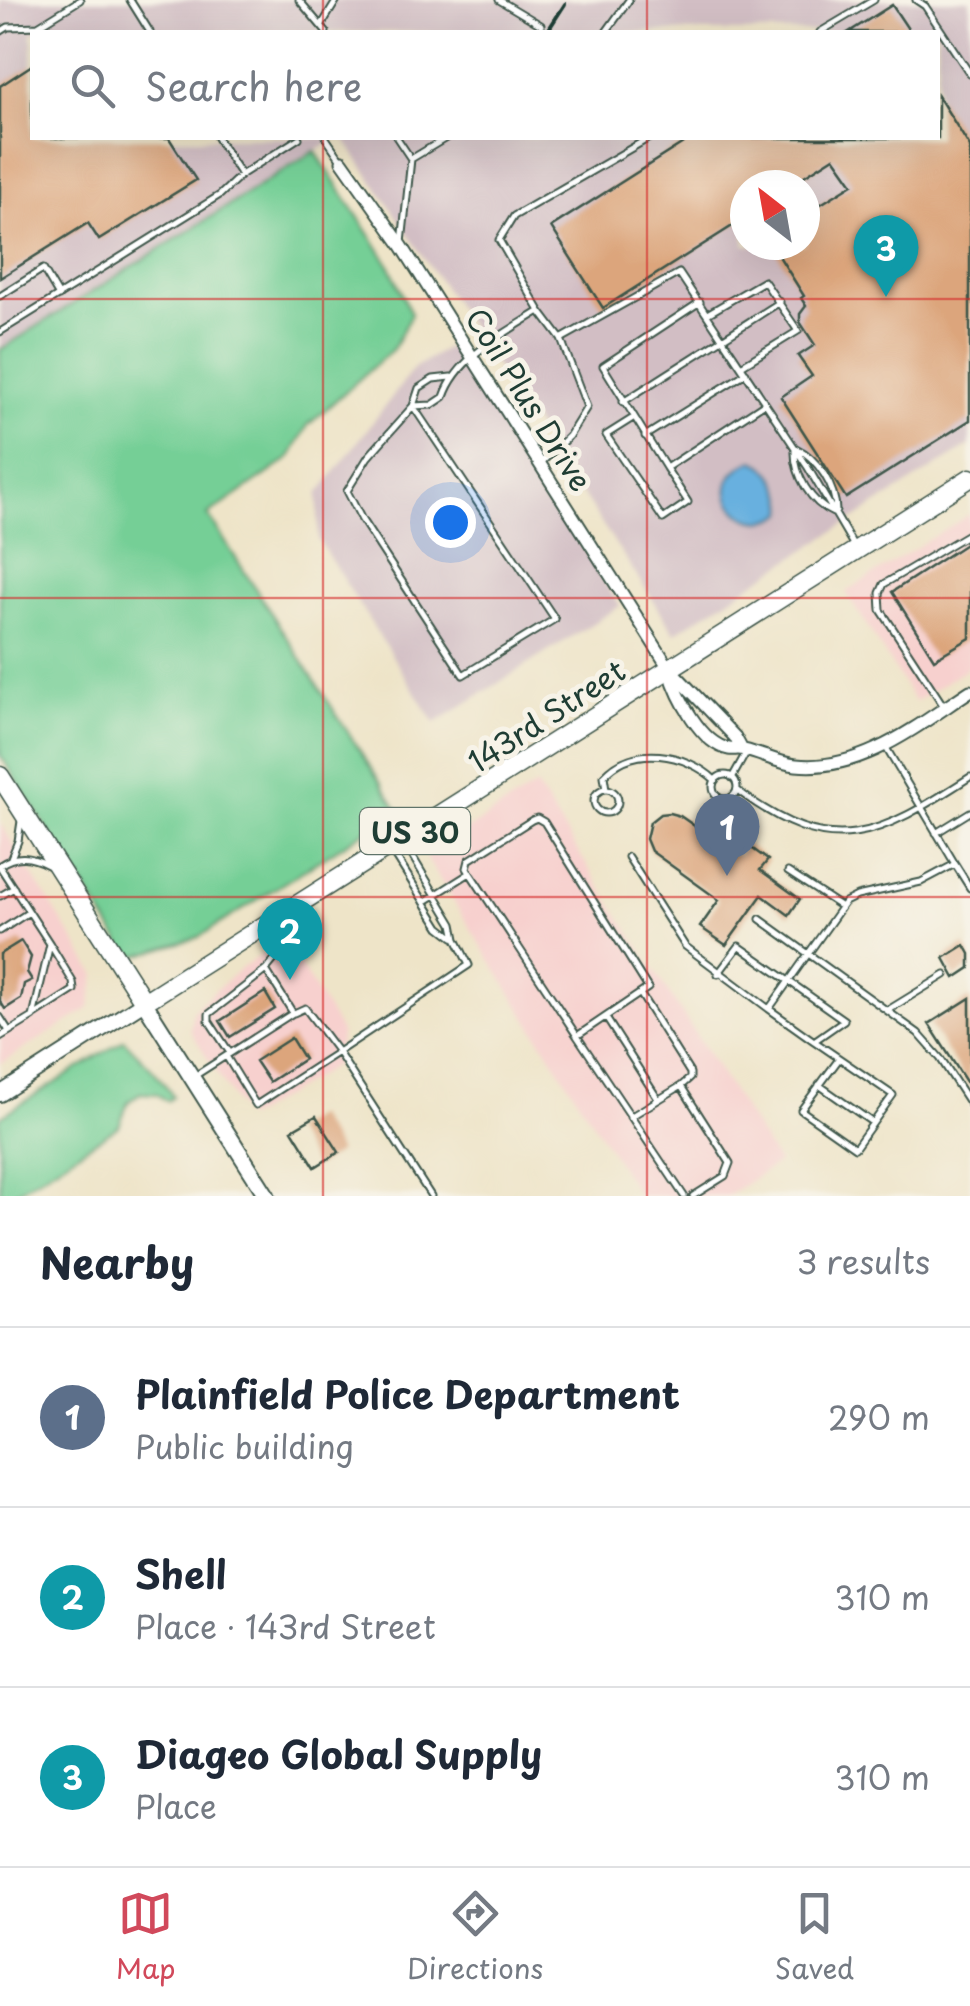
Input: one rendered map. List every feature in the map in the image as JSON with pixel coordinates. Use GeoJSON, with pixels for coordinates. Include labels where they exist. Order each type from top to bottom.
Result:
{"type":"FeatureCollection","features":[{"type":"Feature","properties":{"kind":"main road","name":"143rd Street"},"geometry":{"type":"LineString","coordinates":[[144,1002],[970,478]]}},
{"type":"Feature","properties":{"kind":"main road"},"geometry":{"type":"LineString","coordinates":[[0,776],[267,1196]]}},
{"type":"Feature","properties":{"kind":"street","name":"Coil Plus Drive"},"geometry":{"type":"LineString","coordinates":[[342,160],[402,246],[669,668],[744,749]]}},
{"type":"Feature","properties":{"kind":"street"},"geometry":{"type":"LineString","coordinates":[[744,749],[796,765],[830,764],[855,758],[885,745],[970,692]]}},
{"type":"Feature","properties":{"kind":"street","name":"143rd Street"},"geometry":{"type":"LineString","coordinates":[[0,1094],[144,1002]]}},
{"type":"Feature","properties":{"kind":"lane"},"geometry":{"type":"LineString","coordinates":[[0,32],[8,27],[38,26],[80,0]]}},
{"type":"Feature","properties":{"kind":"lane"},"geometry":{"type":"LineString","coordinates":[[130,0],[149,30]]}},
{"type":"Feature","properties":{"kind":"lane"},"geometry":{"type":"LineString","coordinates":[[299,0],[324,30]]}},
{"type":"Feature","properties":{"kind":"lane"},"geometry":{"type":"LineString","coordinates":[[321,26],[337,0]]}},
{"type":"Feature","properties":{"kind":"lane"},"geometry":{"type":"LineString","coordinates":[[500,0],[541,25],[540,30]]}},
{"type":"Feature","properties":{"kind":"lane"},"geometry":{"type":"LineString","coordinates":[[607,30],[629,0]]}},
{"type":"Feature","properties":{"kind":"lane"},"geometry":{"type":"LineString","coordinates":[[823,30],[874,0]]}},
{"type":"Feature","properties":{"kind":"lane"},"geometry":{"type":"LineString","coordinates":[[916,0],[970,74]]}},
{"type":"Feature","properties":{"kind":"lane"},"geometry":{"type":"LineString","coordinates":[[218,140],[241,175]]}},
{"type":"Feature","properties":{"kind":"lane"},"geometry":{"type":"LineString","coordinates":[[0,332],[220,195],[241,175],[296,140]]}},
{"type":"Feature","properties":{"kind":"lane"},"geometry":{"type":"LineString","coordinates":[[327,140],[342,160]]}},
{"type":"Feature","properties":{"kind":"lane"},"geometry":{"type":"LineString","coordinates":[[399,140],[411,158],[402,246]]}},
{"type":"Feature","properties":{"kind":"lane"},"geometry":{"type":"LineString","coordinates":[[411,158],[442,140]]}},
{"type":"Feature","properties":{"kind":"lane"},"geometry":{"type":"LineString","coordinates":[[541,463],[570,436],[586,406],[561,339],[499,240],[514,216],[647,140]]}},
{"type":"Feature","properties":{"kind":"lane"},"geometry":{"type":"LineString","coordinates":[[0,296],[42,269],[59,296]]}},
{"type":"Feature","properties":{"kind":"lane"},"geometry":{"type":"LineString","coordinates":[[561,339],[680,273],[857,550]]}},
{"type":"Feature","properties":{"kind":"lane"},"geometry":{"type":"LineString","coordinates":[[645,436],[798,331],[768,284],[759,282],[708,314]]}},
{"type":"Feature","properties":{"kind":"lane"},"geometry":{"type":"LineString","coordinates":[[633,418],[606,435],[663,519],[688,502],[603,370],[604,363],[700,302]]}},
{"type":"Feature","properties":{"kind":"lane"},"geometry":{"type":"LineString","coordinates":[[623,402],[780,302]]}},
{"type":"Feature","properties":{"kind":"lane"},"geometry":{"type":"LineString","coordinates":[[413,406],[432,405],[444,397],[451,377],[472,356],[540,311]]}},
{"type":"Feature","properties":{"kind":"lane"},"geometry":{"type":"LineString","coordinates":[[413,406],[555,619],[463,675],[362,520],[348,491],[368,457],[413,406],[419,388],[433,379],[451,377]]}},
{"type":"Feature","properties":{"kind":"lane"},"geometry":{"type":"LineString","coordinates":[[666,468],[766,403]]}},
{"type":"Feature","properties":{"kind":"lane"},"geometry":{"type":"LineString","coordinates":[[944,708],[881,610],[880,594],[884,584],[970,533]]}},
{"type":"Feature","properties":{"kind":"lane"},"geometry":{"type":"LineString","coordinates":[[885,745],[970,888]]}},
{"type":"Feature","properties":{"kind":"lane"},"geometry":{"type":"LineString","coordinates":[[744,749],[732,778],[736,790],[778,820],[814,832],[834,834],[878,828],[924,807],[970,777]]}},
{"type":"Feature","properties":{"kind":"lane"},"geometry":{"type":"LineString","coordinates":[[606,789],[604,776],[614,766],[650,755],[685,760],[716,780]]}},
{"type":"Feature","properties":{"kind":"lane"},"geometry":{"type":"LineString","coordinates":[[732,778],[722,776],[716,780],[713,791],[718,798],[729,799],[736,790]]}},
{"type":"Feature","properties":{"kind":"lane"},"geometry":{"type":"LineString","coordinates":[[606,789],[616,794],[618,802],[608,814],[600,812],[594,802],[596,794],[606,789]]}},
{"type":"Feature","properties":{"kind":"lane"},"geometry":{"type":"LineString","coordinates":[[0,1037],[74,990],[0,866],[11,858],[22,828],[20,808]]}},
{"type":"Feature","properties":{"kind":"lane"},"geometry":{"type":"LineString","coordinates":[[936,833],[970,812]]}},
{"type":"Feature","properties":{"kind":"lane"},"geometry":{"type":"LineString","coordinates":[[578,1036],[646,992],[647,983],[541,818],[470,860],[467,868],[630,1118],[684,1196]]}},
{"type":"Feature","properties":{"kind":"lane"},"geometry":{"type":"LineString","coordinates":[[291,910],[281,955],[210,1014],[209,1021],[256,1104],[469,965],[436,894],[396,843]]}},
{"type":"Feature","properties":{"kind":"lane"},"geometry":{"type":"LineString","coordinates":[[396,843],[424,902],[440,927],[456,939]]}},
{"type":"Feature","properties":{"kind":"lane"},"geometry":{"type":"LineString","coordinates":[[628,857],[685,946],[718,974],[893,1096],[855,1148],[802,1110],[838,1058]]}},
{"type":"Feature","properties":{"kind":"lane"},"geometry":{"type":"LineString","coordinates":[[11,858],[39,860],[60,870]]}},
{"type":"Feature","properties":{"kind":"lane"},"geometry":{"type":"LineString","coordinates":[[769,1009],[841,906],[857,896],[921,882],[955,864]]}},
{"type":"Feature","properties":{"kind":"lane"},"geometry":{"type":"LineString","coordinates":[[788,872],[841,906]]}},
{"type":"Feature","properties":{"kind":"lane"},"geometry":{"type":"LineString","coordinates":[[424,902],[470,873]]}},
{"type":"Feature","properties":{"kind":"lane"},"geometry":{"type":"LineString","coordinates":[[0,896],[14,888]]}},
{"type":"Feature","properties":{"kind":"lane"},"geometry":{"type":"LineString","coordinates":[[0,930],[29,912]]}},
{"type":"Feature","properties":{"kind":"lane"},"geometry":{"type":"LineString","coordinates":[[760,919],[888,1010],[930,1045],[970,1104]]}},
{"type":"Feature","properties":{"kind":"lane"},"geometry":{"type":"LineString","coordinates":[[254,933],[286,944]]}},
{"type":"Feature","properties":{"kind":"lane"},"geometry":{"type":"LineString","coordinates":[[33,1017],[50,944]]}},
{"type":"Feature","properties":{"kind":"lane"},"geometry":{"type":"LineString","coordinates":[[718,974],[739,946],[844,1020],[814,1041]]}},
{"type":"Feature","properties":{"kind":"lane"},"geometry":{"type":"LineString","coordinates":[[266,970],[293,1013]]}},
{"type":"Feature","properties":{"kind":"lane"},"geometry":{"type":"LineString","coordinates":[[888,1010],[944,975]]}},
{"type":"Feature","properties":{"kind":"lane"},"geometry":{"type":"LineString","coordinates":[[630,1118],[688,1082],[690,1073],[640,996]]}},
{"type":"Feature","properties":{"kind":"lane"},"geometry":{"type":"LineString","coordinates":[[192,1078],[306,1008],[431,1196]]}},
{"type":"Feature","properties":{"kind":"lane"},"geometry":{"type":"LineString","coordinates":[[0,1017],[9,1032]]}},
{"type":"Feature","properties":{"kind":"lane"},"geometry":{"type":"LineString","coordinates":[[606,1018],[659,1100]]}},
{"type":"Feature","properties":{"kind":"lane"},"geometry":{"type":"LineString","coordinates":[[819,1084],[873,1123]]}},
{"type":"Feature","properties":{"kind":"lane"},"geometry":{"type":"LineString","coordinates":[[681,1086],[730,1164],[725,1176],[693,1196]]}},
{"type":"Feature","properties":{"kind":"shaded area"},"geometry":{"type":"Polygon","coordinates":[[[0,0],[970,0],[970,445],[675,633],[345,140],[940,140],[940,30],[30,30],[30,140],[334,140],[0,350],[0,0]]]}},
{"type":"Feature","properties":{"kind":"shaded area"},"geometry":{"type":"Polygon","coordinates":[[[453,344],[620,606],[435,723],[318,540],[318,494],[414,368],[453,344]]]}},
{"type":"Feature","properties":{"kind":"shaded area"},"geometry":{"type":"Polygon","coordinates":[[[970,514],[970,666],[915,702],[846,592],[970,514]]]}},
{"type":"Feature","properties":{"kind":"shaded area"},"geometry":{"type":"Polygon","coordinates":[[[536,786],[778,1163],[727,1196],[639,1196],[425,856],[536,786]]]}},
{"type":"Feature","properties":{"kind":"shaded area"},"geometry":{"type":"Polygon","coordinates":[[[0,823],[96,975],[90,1008],[0,1064],[0,823]]]}},
{"type":"Feature","properties":{"kind":"shaded area"},"geometry":{"type":"Polygon","coordinates":[[[285,940],[341,1033],[336,1065],[246,1119],[190,1030],[193,1010],[241,968],[285,940]]]}},
{"type":"Feature","properties":{"kind":"green space"},"geometry":{"type":"Polygon","coordinates":[[[315,151],[389,264],[411,314],[393,349],[308,425],[289,459],[208,515],[398,810],[199,937],[130,958],[0,755],[0,350],[315,151]]]}},
{"type":"Feature","properties":{"kind":"green space"},"geometry":{"type":"Polygon","coordinates":[[[124,1040],[173,1097],[167,1101],[157,1094],[140,1093],[128,1102],[119,1126],[10,1196],[0,1196],[0,1117],[124,1040]]]}},
{"type":"Feature","properties":{"kind":"water"},"geometry":{"type":"Polygon","coordinates":[[[752,461],[772,474],[784,497],[785,512],[770,520],[743,516],[728,495],[736,471],[752,461]]]}},
{"type":"Feature","properties":{"kind":"building"},"geometry":{"type":"Polygon","coordinates":[[[892,5],[909,30],[852,30],[892,5]]]}},
{"type":"Feature","properties":{"kind":"building"},"geometry":{"type":"Polygon","coordinates":[[[30,66],[30,140],[170,140],[196,180],[99,240],[88,223],[0,278],[0,86],[30,66]]]}},
{"type":"Feature","properties":{"kind":"building"},"geometry":{"type":"Polygon","coordinates":[[[940,99],[970,147],[970,420],[846,498],[781,397],[812,376],[798,356],[815,345],[800,322],[806,306],[801,298],[804,296],[781,260],[820,260],[820,205],[853,184],[834,157],[814,170],[730,170],[730,228],[603,308],[551,227],[688,140],[940,140],[940,99]]]}},
{"type":"Feature","properties":{"kind":"building"},"geometry":{"type":"Polygon","coordinates":[[[970,541],[970,638],[934,659],[892,592],[970,541]]]}},
{"type":"Feature","properties":{"kind":"building"},"geometry":{"type":"Polygon","coordinates":[[[669,813],[680,816],[738,856],[746,844],[768,860],[760,870],[800,899],[789,915],[762,895],[726,945],[700,927],[719,900],[651,851],[646,839],[650,822],[669,813]]]}},
{"type":"Feature","properties":{"kind":"building"},"geometry":{"type":"Polygon","coordinates":[[[21,941],[31,957],[27,972],[32,980],[24,984],[21,999],[5,1009],[0,1001],[0,954],[21,941]]]}},
{"type":"Feature","properties":{"kind":"building"},"geometry":{"type":"Polygon","coordinates":[[[965,945],[970,968],[955,978],[944,958],[965,945]]]}},
{"type":"Feature","properties":{"kind":"building"},"geometry":{"type":"Polygon","coordinates":[[[265,992],[275,1009],[230,1037],[220,1021],[265,992]]]}},
{"type":"Feature","properties":{"kind":"building"},"geometry":{"type":"Polygon","coordinates":[[[970,998],[970,1088],[929,1024],[970,998]]]}},
{"type":"Feature","properties":{"kind":"building"},"geometry":{"type":"Polygon","coordinates":[[[291,1038],[304,1059],[269,1082],[255,1061],[291,1038]]]}},
{"type":"Feature","properties":{"kind":"building"},"geometry":{"type":"Polygon","coordinates":[[[316,1116],[339,1152],[315,1167],[292,1130],[316,1116]]]}},
{"type":"Feature","properties":{"kind":"railway"},"geometry":{"type":"LineString","coordinates":[[548,30],[565,4]]}},
{"type":"Feature","properties":{"kind":"place","name":"Diageo Global Supply"},"geometry":{"type":"Point","coordinates":[886,297]}},
{"type":"Feature","properties":{"kind":"place","name":"Plainfield Police Department"},"geometry":{"type":"Point","coordinates":[727,876]}},
{"type":"Feature","properties":{"kind":"place","name":"Shell"},"geometry":{"type":"Point","coordinates":[290,980]}}]}
